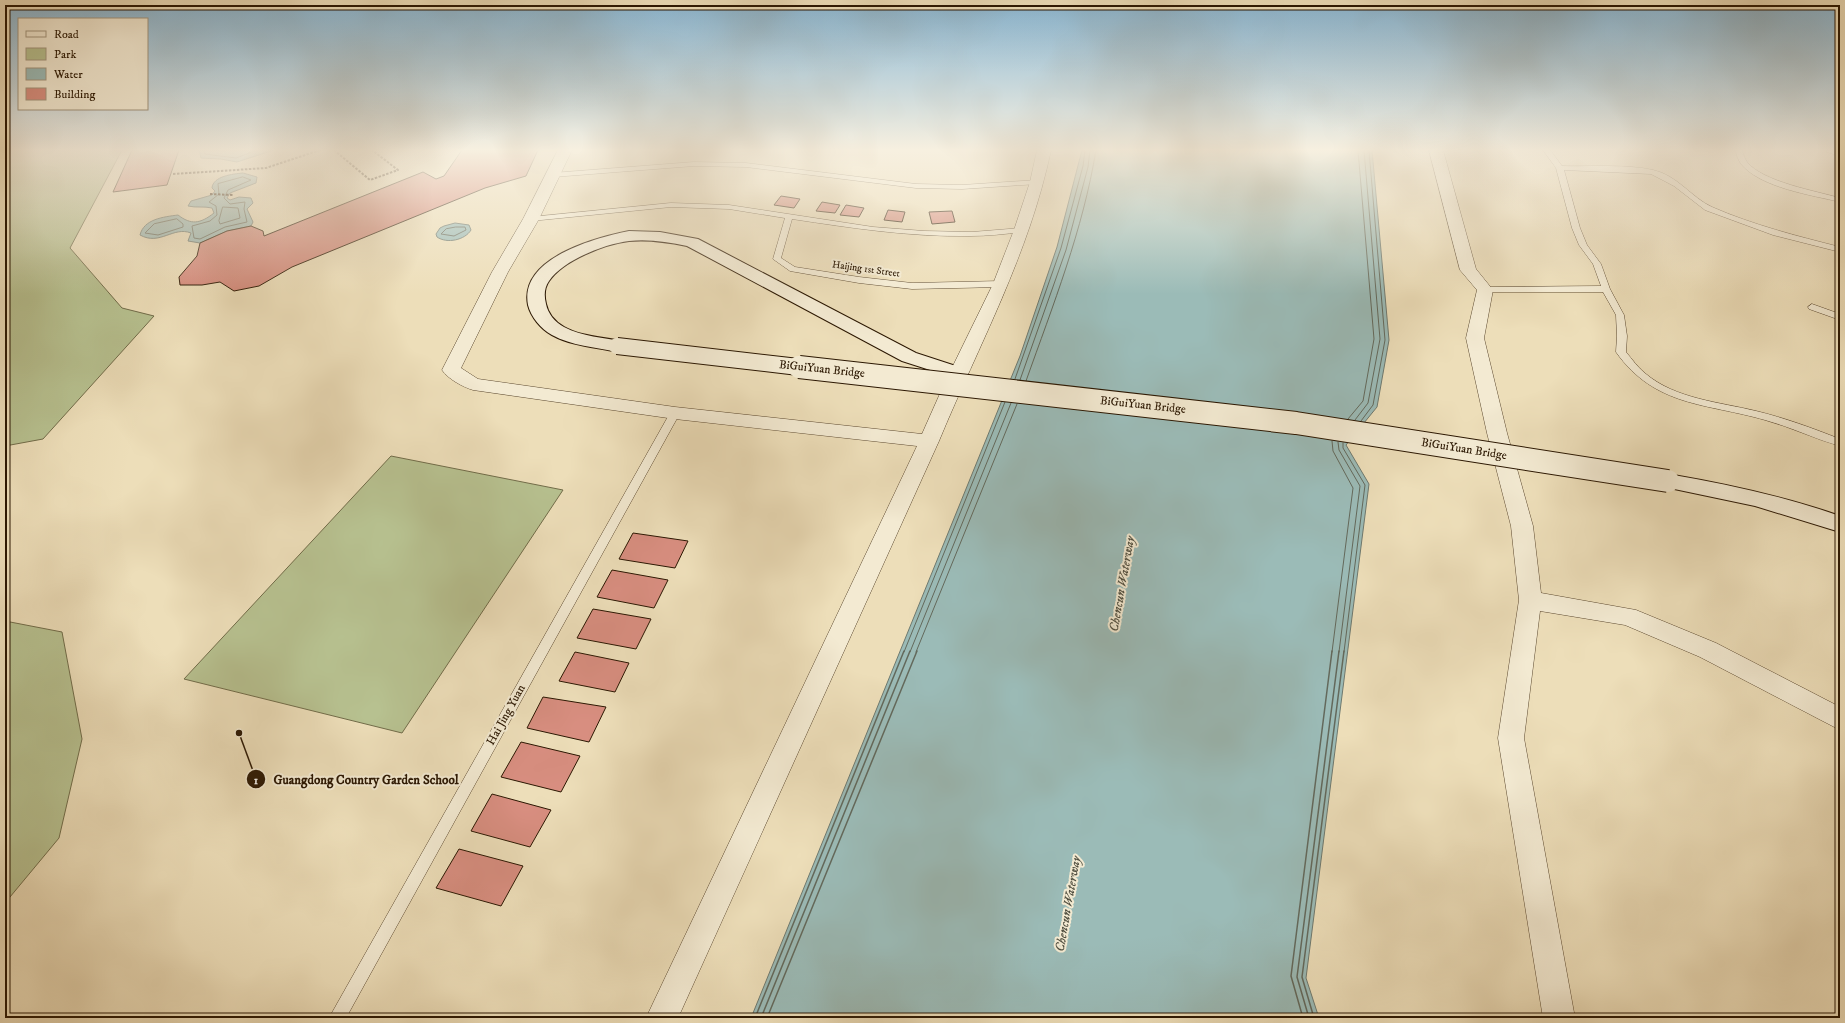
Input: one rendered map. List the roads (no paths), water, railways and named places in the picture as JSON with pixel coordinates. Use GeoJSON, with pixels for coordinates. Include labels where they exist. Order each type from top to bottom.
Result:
{"type":"FeatureCollection","features":[{"type":"Feature","properties":{"kind":"main road","name":"BiGuiYuan Bridge"},"geometry":{"type":"LineString","coordinates":[[956,376],[911,366],[718,261],[688,247],[657,242],[628,243],[586,254],[565,265],[552,279],[547,291],[548,306],[558,320],[573,329],[621,342],[1296,423],[1672,478]]}},
{"type":"Feature","properties":{"kind":"main road"},"geometry":{"type":"LineString","coordinates":[[1672,478],[1743,487],[1819,508],[1840,516]]}},
{"type":"Feature","properties":{"kind":"main road"},"geometry":{"type":"LineString","coordinates":[[1672,478],[1736,493],[1813,514],[1840,524]]}},
{"type":"Feature","properties":{"kind":"street"},"geometry":{"type":"LineString","coordinates":[[542,198],[500,272],[451,370],[473,384],[675,413],[929,441]]}},
{"type":"Feature","properties":{"kind":"street"},"geometry":{"type":"LineString","coordinates":[[662,1018],[929,441],[956,376],[1001,284],[1022,230],[1032,198]]}},
{"type":"Feature","properties":{"kind":"street"},"geometry":{"type":"LineString","coordinates":[[1449,198],[1468,270],[1485,290],[1475,338],[1497,433],[1522,526],[1530,600],[1511,738],[1559,1018]]}},
{"type":"Feature","properties":{"kind":"street"},"geometry":{"type":"LineString","coordinates":[[1530,600],[1628,616],[1708,650],[1840,719]]}},
{"type":"Feature","properties":{"kind":"lane"},"geometry":{"type":"LineString","coordinates":[[1568,198],[1576,228],[1583,245],[1597,264],[1606,289],[1620,315],[1622,336],[1621,352],[1646,379],[1671,393],[1764,416],[1805,428],[1840,443]]}},
{"type":"Feature","properties":{"kind":"lane"},"geometry":{"type":"LineString","coordinates":[[1695,198],[1708,208],[1776,233],[1840,250]]}},
{"type":"Feature","properties":{"kind":"lane"},"geometry":{"type":"LineString","coordinates":[[531,218],[671,205],[729,207],[873,229],[924,233],[972,234],[1022,230]]}},
{"type":"Feature","properties":{"kind":"lane","name":"Haijing 1st Street"},"geometry":{"type":"LineString","coordinates":[[789,216],[777,260],[793,269],[859,280],[912,286],[1001,284]]}},
{"type":"Feature","properties":{"kind":"lane"},"geometry":{"type":"LineString","coordinates":[[1485,290],[1606,289]]}},
{"type":"Feature","properties":{"kind":"lane"},"geometry":{"type":"LineString","coordinates":[[1812,307],[1840,317]]}},
{"type":"Feature","properties":{"kind":"lane","name":"Hai Jing Yuan"},"geometry":{"type":"LineString","coordinates":[[337,1018],[675,413]]}},
{"type":"Feature","properties":{"kind":"water"},"geometry":{"type":"Polygon","coordinates":[[[202,198],[227,198],[230,200],[237,198],[251,198],[253,203],[247,209],[253,222],[251,226],[227,231],[200,243],[188,241],[191,233],[184,232],[154,238],[147,238],[140,235],[146,225],[160,218],[178,215],[191,222],[196,222],[209,217],[214,213],[212,208],[188,206],[191,201],[202,198]]]}},
{"type":"Feature","properties":{"kind":"water","name":"Chencun Waterway"},"geometry":{"type":"Polygon","coordinates":[[[1070,198],[1376,198],[1389,340],[1377,407],[1346,445],[1369,484],[1306,978],[1319,1018],[751,1018],[1020,356],[1057,247],[1070,198]]]}},
{"type":"Feature","properties":{"kind":"water"},"geometry":{"type":"Polygon","coordinates":[[[455,223],[469,225],[471,230],[465,236],[456,240],[446,240],[437,237],[436,234],[440,228],[455,223]]]}},
{"type":"Feature","properties":{"kind":"place","name":"Guangdong Country Garden School"},"geometry":{"type":"Point","coordinates":[239,733]}}]}
